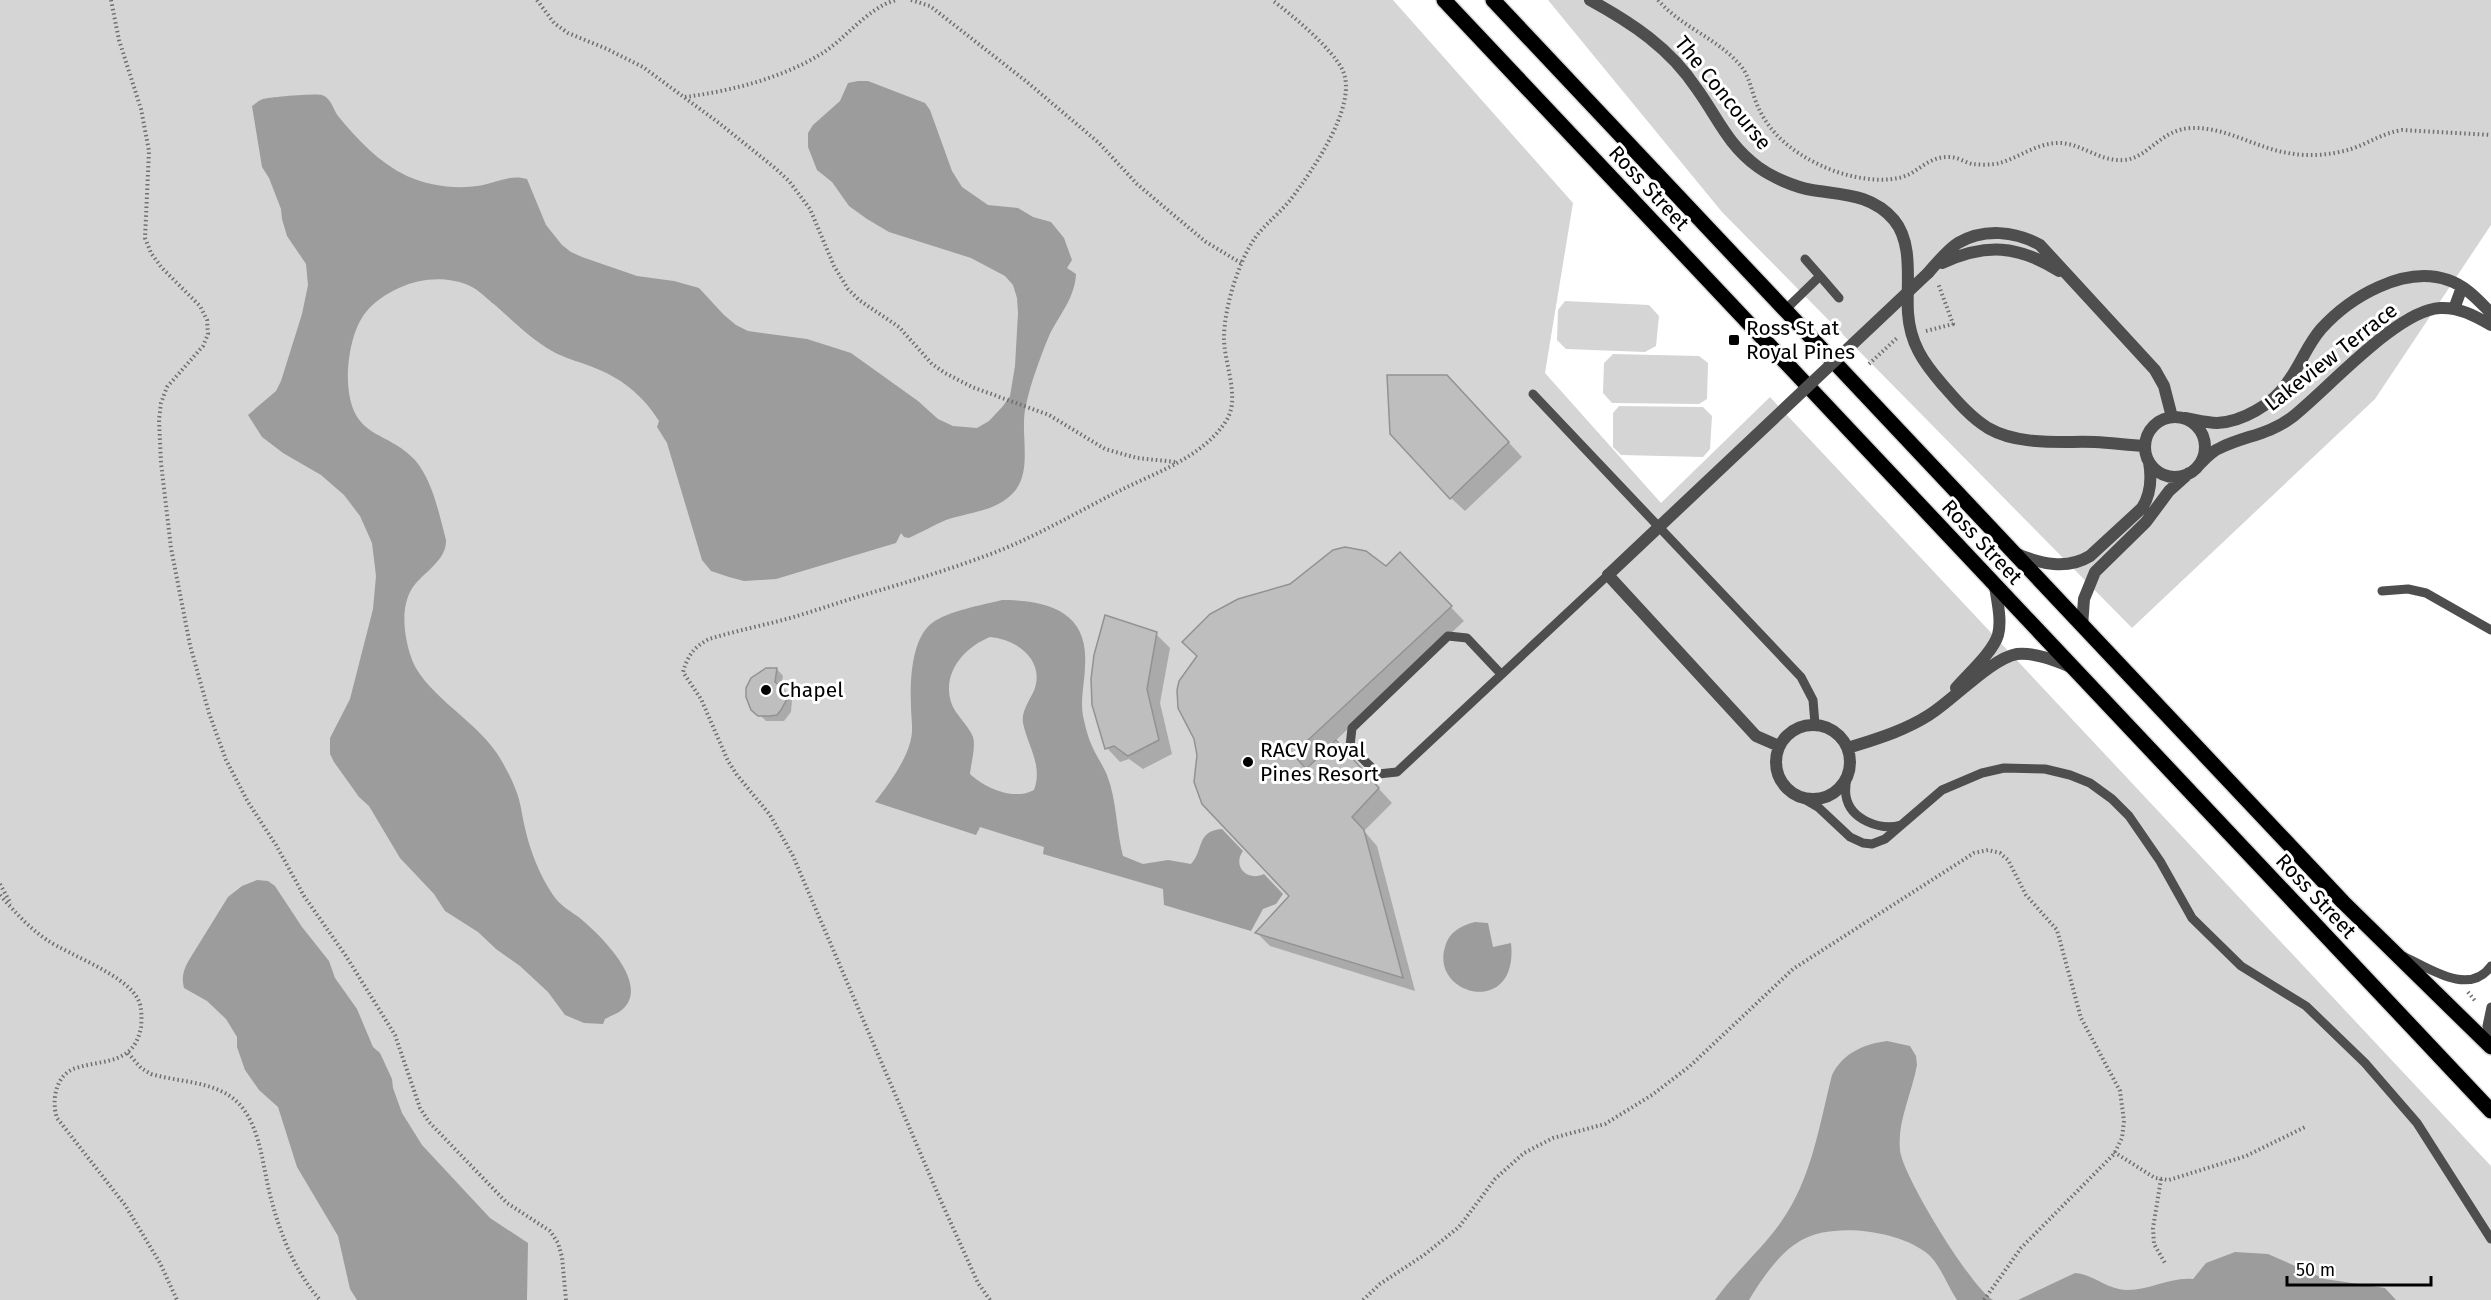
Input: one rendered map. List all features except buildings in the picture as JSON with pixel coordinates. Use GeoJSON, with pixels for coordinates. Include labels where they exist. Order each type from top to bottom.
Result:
{"type":"FeatureCollection","features":[{"type":"Feature","properties":{"kind":"main road","name":"Ross Street"},"geometry":{"type":"LineString","coordinates":[[1444,0],[2491,1112]]}},
{"type":"Feature","properties":{"kind":"main road","name":"Ross Street"},"geometry":{"type":"LineString","coordinates":[[1493,0],[2343,902],[2491,1045]]}},
{"type":"Feature","properties":{"kind":"street","name":"The Concourse"},"geometry":{"type":"LineString","coordinates":[[1590,0],[1646,34],[1672,57],[1697,89],[1715,121],[1739,151],[1759,168],[1809,189],[1853,195],[1884,208],[1896,223],[1906,248],[1908,313],[1916,351],[1928,368],[1975,418],[1994,430],[2013,437],[2145,446]]}},
{"type":"Feature","properties":{"kind":"street"},"geometry":{"type":"LineString","coordinates":[[1779,746],[1760,739],[1750,730],[1608,575],[1928,273],[1959,255],[1996,248],[2025,253],[2043,261],[2070,278],[2155,370],[2164,386],[2172,417]]}},
{"type":"Feature","properties":{"kind":"street","name":"Lakeview Terrace"},"geometry":{"type":"LineString","coordinates":[[2186,418],[2215,423],[2232,421],[2271,400],[2287,384],[2322,328],[2339,312],[2368,293],[2392,282],[2417,277],[2447,279],[2462,287],[2491,313]]}},
{"type":"Feature","properties":{"kind":"street"},"geometry":{"type":"LineString","coordinates":[[2454,309],[2462,287]]}},
{"type":"Feature","properties":{"kind":"street","name":"Lakeview Terrace"},"geometry":{"type":"LineString","coordinates":[[2082,626],[2084,599],[2095,572],[2146,522],[2169,491],[2221,447],[2268,431],[2291,418],[2365,352],[2416,314],[2430,309],[2454,309],[2491,325]]}},
{"type":"Feature","properties":{"kind":"street"},"geometry":{"type":"LineString","coordinates":[[2013,553],[2049,565],[2081,561],[2090,556],[2142,508],[2147,500],[2151,473],[2145,446],[2147,435],[2153,426],[2172,417],[2186,418],[2196,425],[2203,435],[2205,448],[2194,469],[2178,477],[2167,476],[2156,471],[2149,462]]}},
{"type":"Feature","properties":{"kind":"street"},"geometry":{"type":"LineString","coordinates":[[1938,709],[1993,645],[1998,634],[1999,618],[1995,586]]}},
{"type":"Feature","properties":{"kind":"street"},"geometry":{"type":"LineString","coordinates":[[1848,748],[1909,727],[1938,709],[1997,663],[2010,656],[2026,654],[2071,667]]}},
{"type":"Feature","properties":{"kind":"street"},"geometry":{"type":"LineString","coordinates":[[1815,724],[1823,726],[1838,734],[1848,748],[1850,762],[1847,777],[1839,789],[1827,797],[1812,799],[1801,797],[1786,788],[1779,777],[1776,759],[1779,746],[1793,730],[1815,724]]}},
{"type":"Feature","properties":{"kind":"lane"},"geometry":{"type":"LineString","coordinates":[[1805,259],[1839,298]]}},
{"type":"Feature","properties":{"kind":"lane"},"geometry":{"type":"LineString","coordinates":[[1785,310],[1820,276]]}},
{"type":"Feature","properties":{"kind":"lane"},"geometry":{"type":"LineString","coordinates":[[1533,394],[1801,676],[1813,700],[1815,724]]}},
{"type":"Feature","properties":{"kind":"lane"},"geometry":{"type":"LineString","coordinates":[[1501,674],[1467,638],[1448,636],[1352,728],[1350,746],[1378,774],[1397,772],[1608,575]]}},
{"type":"Feature","properties":{"kind":"lane"},"geometry":{"type":"LineString","coordinates":[[2382,591],[2408,590],[2426,593],[2491,630]]}},
{"type":"Feature","properties":{"kind":"lane"},"geometry":{"type":"LineString","coordinates":[[1801,797],[1818,807],[1850,837],[1863,843],[1880,842],[1942,790],[1960,780],[1993,770],[2031,768],[2058,772],[2079,778],[2101,790],[2120,806],[2139,829],[2192,918],[2241,966],[2306,1006],[2365,1063],[2409,1114],[2491,1239]]}},
{"type":"Feature","properties":{"kind":"lane"},"geometry":{"type":"LineString","coordinates":[[1847,777],[1847,800],[1859,817],[1882,826],[1893,827],[1904,824]]}},
{"type":"Feature","properties":{"kind":"lane"},"geometry":{"type":"LineString","coordinates":[[2398,954],[2462,981],[2478,978],[2491,966]]}},
{"type":"Feature","properties":{"kind":"lane"},"geometry":{"type":"LineString","coordinates":[[2491,1008],[2487,1026],[2491,1045]]}},
{"type":"Feature","properties":{"kind":"path"},"geometry":{"type":"LineString","coordinates":[[111,0],[113,16],[139,101],[149,151],[145,238],[156,261],[200,306],[207,320],[208,334],[203,346],[167,387],[161,403],[159,441],[171,548],[190,645],[217,738],[248,802],[276,845],[304,896],[386,1017],[402,1052],[420,1108],[429,1122],[507,1203],[537,1221],[554,1237],[562,1257],[566,1300]]}},
{"type":"Feature","properties":{"kind":"path"},"geometry":{"type":"LineString","coordinates":[[537,0],[554,23],[568,33],[643,67],[758,153],[789,181],[810,209],[834,266],[848,290],[898,327],[932,364],[972,387],[1049,416],[1105,449],[1137,458],[1177,462]]}},
{"type":"Feature","properties":{"kind":"path"},"geometry":{"type":"LineString","coordinates":[[685,97],[745,85],[804,64],[823,53],[876,11],[896,0]]}},
{"type":"Feature","properties":{"kind":"path"},"geometry":{"type":"LineString","coordinates":[[911,0],[930,6],[1027,82],[1099,143],[1137,184],[1160,204],[1206,242],[1241,263]]}},
{"type":"Feature","properties":{"kind":"path"},"geometry":{"type":"LineString","coordinates":[[990,1300],[978,1283],[940,1198],[793,856],[770,815],[732,768],[701,699],[683,672],[687,658],[696,646],[709,639],[908,583],[989,555],[1066,519],[1177,462],[1204,445],[1227,420],[1232,406],[1232,392],[1225,357],[1224,335],[1227,314],[1241,263],[1254,239],[1290,200],[1328,141],[1340,118],[1346,97],[1347,84],[1342,69],[1311,34],[1272,0]]}},
{"type":"Feature","properties":{"kind":"path"},"geometry":{"type":"LineString","coordinates":[[1658,0],[1684,24],[1740,65],[1749,79],[1759,110],[1777,138],[1824,167],[1865,177],[1884,180],[1900,178],[1934,159],[1947,156],[1972,164],[2000,163],[2034,147],[2060,143],[2100,157],[2126,160],[2137,156],[2171,132],[2185,129],[2211,129],[2273,150],[2305,155],[2337,152],[2388,132],[2402,130],[2491,135]]}},
{"type":"Feature","properties":{"kind":"path"},"geometry":{"type":"LineString","coordinates":[[1926,331],[1953,324],[1939,284]]}},
{"type":"Feature","properties":{"kind":"path"},"geometry":{"type":"LineString","coordinates":[[1869,364],[1898,336]]}},
{"type":"Feature","properties":{"kind":"path"},"geometry":{"type":"LineString","coordinates":[[1363,1300],[1380,1284],[1424,1255],[1459,1227],[1495,1179],[1524,1153],[1553,1138],[1605,1124],[1652,1095],[1690,1066],[1793,969],[1974,853],[1988,850],[2000,853],[2008,860],[2026,895],[2057,930],[2081,1018],[2120,1091],[2124,1121],[2122,1138],[2114,1152],[2021,1248],[1983,1300]]}},
{"type":"Feature","properties":{"kind":"path"},"geometry":{"type":"LineString","coordinates":[[0,884],[14,911]]}},
{"type":"Feature","properties":{"kind":"path"},"geometry":{"type":"LineString","coordinates":[[0,895],[28,926],[47,940],[126,984],[136,996],[141,1008],[141,1029],[128,1052],[111,1061],[74,1068],[58,1085],[54,1108],[57,1118],[125,1205],[160,1263],[177,1300]]}},
{"type":"Feature","properties":{"kind":"path"},"geometry":{"type":"LineString","coordinates":[[2468,992],[2476,1002]]}},
{"type":"Feature","properties":{"kind":"path"},"geometry":{"type":"LineString","coordinates":[[128,1052],[141,1068],[151,1074],[224,1092],[245,1111],[258,1143],[272,1202],[286,1241],[302,1275],[320,1300]]}},
{"type":"Feature","properties":{"kind":"path"},"geometry":{"type":"LineString","coordinates":[[2114,1152],[2155,1178],[2169,1180],[2246,1156],[2305,1127]]}},
{"type":"Feature","properties":{"kind":"path"},"geometry":{"type":"LineString","coordinates":[[2161,1179],[2153,1228],[2154,1244],[2165,1263]]}},
{"type":"Feature","properties":{"kind":"shaded area"},"geometry":{"type":"Polygon","coordinates":[[[0,0],[1393,0],[1573,203],[1545,373],[1661,503],[1770,397],[2491,1166],[2491,1300],[0,1300],[0,0]]]}},
{"type":"Feature","properties":{"kind":"shaded area"},"geometry":{"type":"Polygon","coordinates":[[[1548,0],[2491,0],[2491,225],[2375,399],[2132,628],[1722,212],[1548,0]]]}},
{"type":"Feature","properties":{"kind":"shaded area"},"geometry":{"type":"Polygon","coordinates":[[[868,81],[925,103],[930,110],[952,171],[962,187],[988,205],[1018,208],[1033,217],[1051,222],[1064,238],[1072,260],[1067,268],[1076,274],[1073,291],[1049,336],[1026,405],[1023,474],[1013,493],[998,504],[946,520],[909,538],[904,537],[901,533],[896,543],[776,579],[744,581],[711,571],[702,560],[667,443],[657,427],[659,421],[638,395],[611,375],[561,356],[544,346],[480,292],[457,281],[443,279],[414,282],[400,287],[376,302],[361,319],[354,336],[348,365],[348,382],[356,414],[363,424],[404,450],[421,468],[435,498],[446,540],[443,554],[413,587],[406,603],[404,620],[410,654],[424,680],[486,740],[508,772],[520,801],[530,846],[548,888],[559,902],[581,919],[610,947],[626,973],[630,985],[630,997],[624,1008],[605,1019],[603,1024],[584,1023],[565,1015],[548,992],[520,966],[496,949],[478,932],[445,911],[434,894],[400,858],[369,806],[359,797],[330,754],[330,738],[350,699],[373,609],[376,576],[372,543],[360,516],[344,495],[321,475],[283,453],[262,437],[248,415],[276,391],[281,381],[302,314],[308,285],[306,264],[287,236],[281,209],[269,178],[262,167],[252,106],[267,98],[325,96],[338,116],[369,150],[407,176],[425,182],[464,187],[510,178],[527,179],[546,225],[562,245],[571,252],[637,276],[674,281],[699,288],[724,315],[748,331],[807,339],[851,353],[918,401],[938,419],[953,426],[977,428],[989,421],[1010,396],[1015,366],[1018,313],[1013,285],[1005,276],[971,258],[889,232],[849,206],[832,182],[817,170],[808,147],[808,133],[813,125],[840,101],[848,83],[868,81]]]}},
{"type":"Feature","properties":{"kind":"shaded area"},"geometry":{"type":"Polygon","coordinates":[[[1565,301],[1649,305],[1659,316],[1656,346],[1645,352],[1566,349],[1557,340],[1558,310],[1565,301]]]}},
{"type":"Feature","properties":{"kind":"shaded area"},"geometry":{"type":"Polygon","coordinates":[[[1613,354],[1699,356],[1708,363],[1707,399],[1699,404],[1612,403],[1603,393],[1604,363],[1613,354]]]}},
{"type":"Feature","properties":{"kind":"shaded area"},"geometry":{"type":"Polygon","coordinates":[[[1619,406],[1703,407],[1712,416],[1710,449],[1703,457],[1621,455],[1613,447],[1613,413],[1619,406]]]}},
{"type":"Feature","properties":{"kind":"shaded area"},"geometry":{"type":"Polygon","coordinates":[[[1002,600],[1049,606],[1062,612],[1080,632],[1084,647],[1085,671],[1083,716],[1091,743],[1110,785],[1123,856],[1143,864],[1168,860],[1191,864],[1204,837],[1208,833],[1222,829],[1243,851],[1239,862],[1243,871],[1252,876],[1264,874],[1283,894],[1276,904],[1263,909],[1251,931],[1164,905],[1163,889],[1043,854],[1044,847],[980,827],[976,835],[875,802],[900,766],[910,743],[913,662],[925,630],[932,623],[947,615],[1002,600]],[[990,637],[964,654],[953,671],[949,691],[953,707],[973,737],[974,750],[970,774],[1000,791],[1026,793],[1034,790],[1037,772],[1023,718],[1037,677],[1031,659],[1025,652],[1018,646],[990,637]]]}},
{"type":"Feature","properties":{"kind":"shaded area"},"geometry":{"type":"Polygon","coordinates":[[[257,880],[268,881],[275,886],[302,927],[329,961],[335,978],[357,1009],[373,1047],[380,1053],[392,1079],[402,1113],[422,1145],[490,1218],[528,1243],[527,1300],[357,1300],[350,1289],[338,1236],[297,1167],[278,1107],[259,1090],[245,1070],[237,1047],[237,1037],[226,1019],[207,1001],[184,988],[183,984],[187,963],[228,897],[242,886],[257,880]]]}},
{"type":"Feature","properties":{"kind":"shaded area"},"geometry":{"type":"Polygon","coordinates":[[[1475,922],[1488,923],[1493,947],[1511,943],[1510,967],[1502,982],[1490,990],[1475,991],[1461,987],[1450,978],[1444,964],[1445,947],[1449,937],[1465,925],[1475,922]]]}},
{"type":"Feature","properties":{"kind":"shaded area"},"geometry":{"type":"Polygon","coordinates":[[[1887,1041],[1910,1046],[1916,1056],[1915,1076],[1901,1129],[1900,1150],[1904,1163],[1939,1230],[1970,1275],[1993,1300],[1957,1300],[1930,1256],[1911,1244],[1880,1234],[1845,1230],[1813,1235],[1792,1246],[1771,1268],[1749,1300],[1715,1300],[1773,1232],[1792,1205],[1807,1170],[1832,1075],[1837,1067],[1848,1055],[1862,1047],[1887,1041]]]}},
{"type":"Feature","properties":{"kind":"shaded area"},"geometry":{"type":"Polygon","coordinates":[[[2235,1252],[2268,1254],[2325,1279],[2385,1288],[2396,1300],[2018,1300],[2075,1273],[2128,1290],[2175,1280],[2193,1279],[2206,1263],[2235,1252]]]}},
{"type":"Feature","properties":{"kind":"place","name":"Ross St at Royal Pines"},"geometry":{"type":"Point","coordinates":[1734,340]}},
{"type":"Feature","properties":{"kind":"place","name":"Chapel"},"geometry":{"type":"Point","coordinates":[766,690]}},
{"type":"Feature","properties":{"kind":"place","name":"RACV Royal Pines Resort"},"geometry":{"type":"Point","coordinates":[1248,762]}}]}
